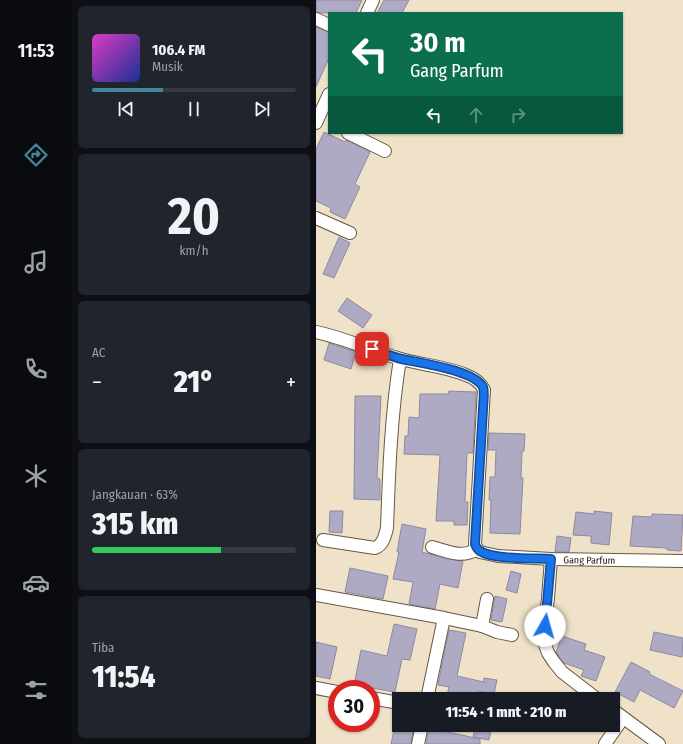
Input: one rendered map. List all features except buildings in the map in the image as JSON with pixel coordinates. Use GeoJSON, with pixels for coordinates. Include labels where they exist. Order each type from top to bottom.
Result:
{"type":"FeatureCollection","features":[{"type":"Feature","properties":{"kind":"street"},"geometry":{"type":"LineString","coordinates":[[367,12],[373,0]]}},
{"type":"Feature","properties":{"kind":"street"},"geometry":{"type":"LineString","coordinates":[[316,19],[328,25]]}},
{"type":"Feature","properties":{"kind":"street"},"geometry":{"type":"LineString","coordinates":[[321,121],[328,97]]}},
{"type":"Feature","properties":{"kind":"street"},"geometry":{"type":"LineString","coordinates":[[350,134],[385,151]]}},
{"type":"Feature","properties":{"kind":"street"},"geometry":{"type":"LineString","coordinates":[[316,218],[350,233]]}},
{"type":"Feature","properties":{"kind":"street"},"geometry":{"type":"LineString","coordinates":[[316,332],[339,337],[400,359],[454,370],[467,375],[483,387],[475,534],[475,544],[477,549],[462,555],[432,547]]}},
{"type":"Feature","properties":{"kind":"street"},"geometry":{"type":"LineString","coordinates":[[323,540],[375,548],[380,545],[384,538],[387,528],[390,449],[395,393],[400,359]]}},
{"type":"Feature","properties":{"kind":"street","name":"Gang Parfum"},"geometry":{"type":"LineString","coordinates":[[477,549],[485,554],[498,556],[551,559],[683,561]]}},
{"type":"Feature","properties":{"kind":"street"},"geometry":{"type":"LineString","coordinates":[[551,559],[543,639],[548,653],[562,672],[588,692]]}},
{"type":"Feature","properties":{"kind":"street"},"geometry":{"type":"LineString","coordinates":[[316,595],[444,618],[482,626],[497,632],[512,635]]}},
{"type":"Feature","properties":{"kind":"street"},"geometry":{"type":"LineString","coordinates":[[482,626],[487,599]]}},
{"type":"Feature","properties":{"kind":"street"},"geometry":{"type":"LineString","coordinates":[[428,692],[444,618]]}},
{"type":"Feature","properties":{"kind":"street"},"geometry":{"type":"LineString","coordinates":[[316,688],[328,690]]}},
{"type":"Feature","properties":{"kind":"street"},"geometry":{"type":"LineString","coordinates":[[380,700],[392,702]]}},
{"type":"Feature","properties":{"kind":"street"},"geometry":{"type":"LineString","coordinates":[[620,715],[659,744]]}},
{"type":"Feature","properties":{"kind":"street"},"geometry":{"type":"LineString","coordinates":[[418,744],[421,732]]}},
{"type":"Feature","properties":{"kind":"street"},"geometry":{"type":"LineString","coordinates":[[605,744],[610,732]]}},
{"type":"Feature","properties":{"kind":"route"},"geometry":{"type":"LineString","coordinates":[[372,349],[400,359],[454,370],[474,379],[483,387],[475,544],[480,552],[485,554],[551,559],[545,626]]}}]}
